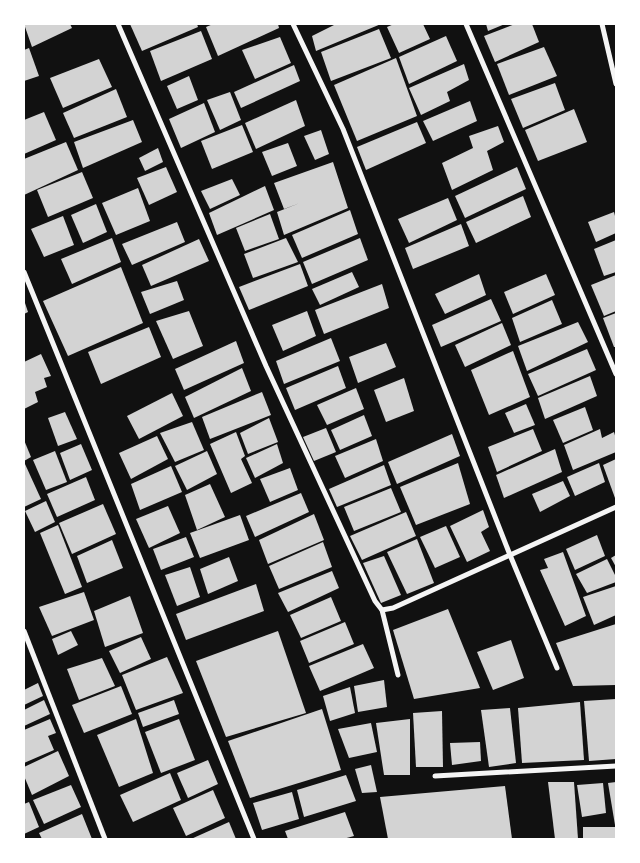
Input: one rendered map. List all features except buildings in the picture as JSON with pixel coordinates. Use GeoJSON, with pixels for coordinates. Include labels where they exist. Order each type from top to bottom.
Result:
{"type":"FeatureCollection","features":[{"type":"Feature","properties":{"kind":"street"},"geometry":{"type":"LineString","coordinates":[[118,24],[266,366],[375,601],[382,610],[398,675]]}},
{"type":"Feature","properties":{"kind":"street"},"geometry":{"type":"LineString","coordinates":[[293,24],[344,128],[510,555],[557,668]]}},
{"type":"Feature","properties":{"kind":"street"},"geometry":{"type":"LineString","coordinates":[[466,24],[574,272],[616,374]]}},
{"type":"Feature","properties":{"kind":"street"},"geometry":{"type":"LineString","coordinates":[[602,24],[616,84]]}},
{"type":"Feature","properties":{"kind":"street"},"geometry":{"type":"LineString","coordinates":[[24,272],[254,839]]}},
{"type":"Feature","properties":{"kind":"street"},"geometry":{"type":"LineString","coordinates":[[382,610],[393,608],[616,507]]}},
{"type":"Feature","properties":{"kind":"street"},"geometry":{"type":"LineString","coordinates":[[24,630],[105,839]]}},
{"type":"Feature","properties":{"kind":"street"},"geometry":{"type":"LineString","coordinates":[[435,776],[616,766]]}}]}
